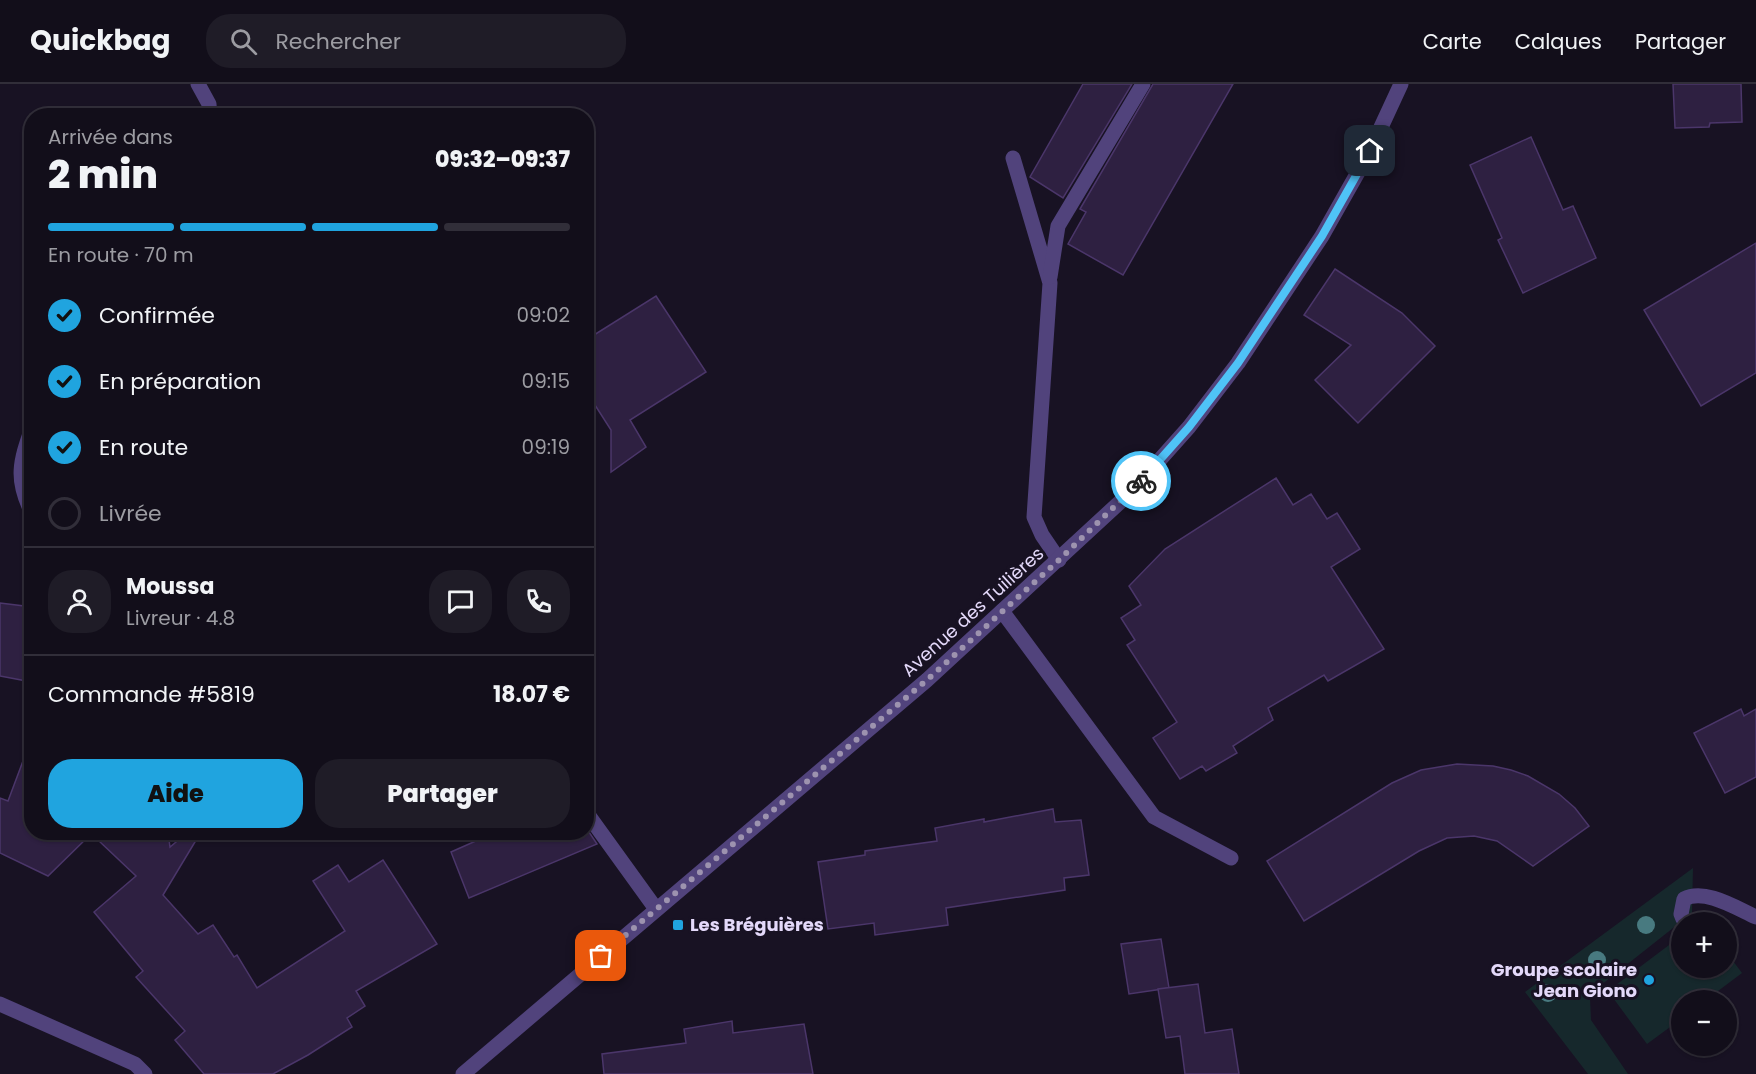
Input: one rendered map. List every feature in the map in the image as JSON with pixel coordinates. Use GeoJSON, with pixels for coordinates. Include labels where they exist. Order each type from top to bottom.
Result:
{"type":"FeatureCollection","features":[{"type":"Feature","properties":{"kind":"street"},"geometry":{"type":"LineString","coordinates":[[198,84],[209,108]]}},
{"type":"Feature","properties":{"kind":"street"},"geometry":{"type":"LineString","coordinates":[[1059,560],[1042,535],[1034,517],[1050,283],[1058,226],[1143,84]]}},
{"type":"Feature","properties":{"kind":"street","name":"Avenue des Tuilières"},"geometry":{"type":"LineString","coordinates":[[463,1074],[920,687],[1132,491],[1189,427],[1238,363],[1322,236],[1370,151],[1401,84]]}},
{"type":"Feature","properties":{"kind":"street"},"geometry":{"type":"LineString","coordinates":[[1013,158],[1050,283]]}},
{"type":"Feature","properties":{"kind":"street"},"geometry":{"type":"LineString","coordinates":[[24,457],[20,472],[24,491]]}},
{"type":"Feature","properties":{"kind":"street"},"geometry":{"type":"LineString","coordinates":[[1002,611],[1154,817],[1231,858]]}},
{"type":"Feature","properties":{"kind":"street"},"geometry":{"type":"LineString","coordinates":[[594,823],[656,909]]}},
{"type":"Feature","properties":{"kind":"street"},"geometry":{"type":"LineString","coordinates":[[1683,912],[1684,899],[1692,896],[1708,897],[1756,917]]}},
{"type":"Feature","properties":{"kind":"street"},"geometry":{"type":"LineString","coordinates":[[0,1004],[135,1064],[145,1074]]}},
{"type":"Feature","properties":{"kind":"shaded area"},"geometry":{"type":"Polygon","coordinates":[[[1693,868],[1692,912],[1671,912],[1671,930],[1596,989],[1590,998],[1591,1020],[1628,1074],[1588,1074],[1525,992],[1693,868]]]}},
{"type":"Feature","properties":{"kind":"shaded area"},"geometry":{"type":"Polygon","coordinates":[[[1671,944],[1671,978],[1735,978],[1719,990],[1671,990],[1671,1026],[1647,1044],[1608,991],[1671,944]]]}},
{"type":"Feature","properties":{"kind":"shaded area"},"geometry":{"type":"Polygon","coordinates":[[[1737,966],[1742,973],[1737,977],[1737,966]]]}},
{"type":"Feature","properties":{"kind":"building"},"geometry":{"type":"Polygon","coordinates":[[[1083,84],[1132,84],[1063,198],[1030,177],[1083,84]]]}},
{"type":"Feature","properties":{"kind":"building"},"geometry":{"type":"Polygon","coordinates":[[[1153,84],[1233,84],[1123,275],[1068,244],[1086,212],[1080,209],[1153,84]]]}},
{"type":"Feature","properties":{"kind":"building"},"geometry":{"type":"Polygon","coordinates":[[[1673,84],[1741,84],[1742,122],[1710,123],[1709,127],[1675,128],[1673,84]]]}},
{"type":"Feature","properties":{"kind":"building"},"geometry":{"type":"Polygon","coordinates":[[[1531,137],[1563,210],[1573,206],[1596,258],[1523,293],[1498,240],[1502,238],[1470,165],[1531,137]]]}},
{"type":"Feature","properties":{"kind":"building"},"geometry":{"type":"Polygon","coordinates":[[[1756,243],[1756,373],[1701,406],[1644,310],[1756,243]]]}},
{"type":"Feature","properties":{"kind":"building"},"geometry":{"type":"Polygon","coordinates":[[[1335,269],[1402,313],[1435,346],[1358,423],[1315,380],[1351,345],[1304,315],[1335,269]]]}},
{"type":"Feature","properties":{"kind":"building"},"geometry":{"type":"Polygon","coordinates":[[[656,296],[706,372],[630,420],[646,447],[611,472],[611,430],[594,403],[594,335],[656,296]]]}},
{"type":"Feature","properties":{"kind":"building"},"geometry":{"type":"Polygon","coordinates":[[[1276,478],[1293,505],[1311,494],[1327,519],[1337,513],[1360,549],[1331,567],[1384,649],[1328,681],[1324,675],[1268,708],[1273,720],[1233,746],[1237,753],[1206,771],[1202,766],[1180,779],[1153,738],[1177,722],[1127,645],[1135,640],[1121,618],[1141,605],[1129,586],[1165,549],[1276,478]]]}},
{"type":"Feature","properties":{"kind":"building"},"geometry":{"type":"Polygon","coordinates":[[[0,603],[24,606],[24,680],[0,676],[0,603]]]}},
{"type":"Feature","properties":{"kind":"building"},"geometry":{"type":"Polygon","coordinates":[[[1741,709],[1744,716],[1756,709],[1756,777],[1725,793],[1694,733],[1741,709]]]}},
{"type":"Feature","properties":{"kind":"building"},"geometry":{"type":"Polygon","coordinates":[[[24,758],[24,840],[85,840],[48,876],[0,853],[0,798],[8,801],[24,758]]]}},
{"type":"Feature","properties":{"kind":"building"},"geometry":{"type":"Polygon","coordinates":[[[1457,764],[1493,766],[1528,776],[1559,794],[1575,808],[1589,826],[1533,866],[1497,841],[1474,836],[1447,838],[1419,851],[1304,921],[1267,861],[1392,783],[1421,770],[1457,764]]]}},
{"type":"Feature","properties":{"kind":"building"},"geometry":{"type":"Polygon","coordinates":[[[1053,809],[1055,822],[1081,820],[1089,875],[1064,878],[1065,890],[946,908],[948,925],[875,935],[874,923],[828,929],[818,862],[865,855],[865,851],[937,841],[935,828],[984,819],[984,822],[1053,809]]]}},
{"type":"Feature","properties":{"kind":"building"},"geometry":{"type":"Polygon","coordinates":[[[98,840],[169,840],[170,847],[178,840],[196,840],[163,895],[198,934],[213,925],[234,957],[237,955],[257,988],[345,931],[313,881],[338,865],[349,882],[383,860],[437,944],[356,991],[365,1006],[347,1018],[352,1027],[308,1055],[273,1074],[204,1074],[175,1040],[185,1031],[136,977],[143,971],[94,912],[136,876],[98,840]]]}},
{"type":"Feature","properties":{"kind":"building"},"geometry":{"type":"Polygon","coordinates":[[[478,840],[594,840],[597,844],[469,898],[451,852],[478,840]]]}},
{"type":"Feature","properties":{"kind":"building"},"geometry":{"type":"Polygon","coordinates":[[[1161,939],[1169,988],[1129,994],[1121,944],[1161,939]]]}},
{"type":"Feature","properties":{"kind":"building"},"geometry":{"type":"Polygon","coordinates":[[[1198,984],[1205,1033],[1232,1029],[1239,1074],[1185,1074],[1180,1036],[1166,1038],[1158,989],[1198,984]]]}},
{"type":"Feature","properties":{"kind":"building"},"geometry":{"type":"Polygon","coordinates":[[[732,1021],[733,1033],[804,1024],[813,1074],[604,1074],[602,1054],[686,1043],[684,1029],[732,1021]]]}},
{"type":"Feature","properties":{"kind":"way so far"},"geometry":{"type":"LineString","coordinates":[[601,956],[927,680],[1059,560],[1141,481]]}},
{"type":"Feature","properties":{"kind":"place","name":"Les Bréguières"},"geometry":{"type":"Point","coordinates":[678,925]}},
{"type":"Feature","properties":{"kind":"place","name":"Groupe scolaire Jean Giono"},"geometry":{"type":"Point","coordinates":[1649,980]}},
{"type":"Feature","properties":{"kind":"route"},"geometry":{"type":"LineString","coordinates":[[1141,481],[1189,427],[1238,363],[1322,236],[1370,151]]}}]}
